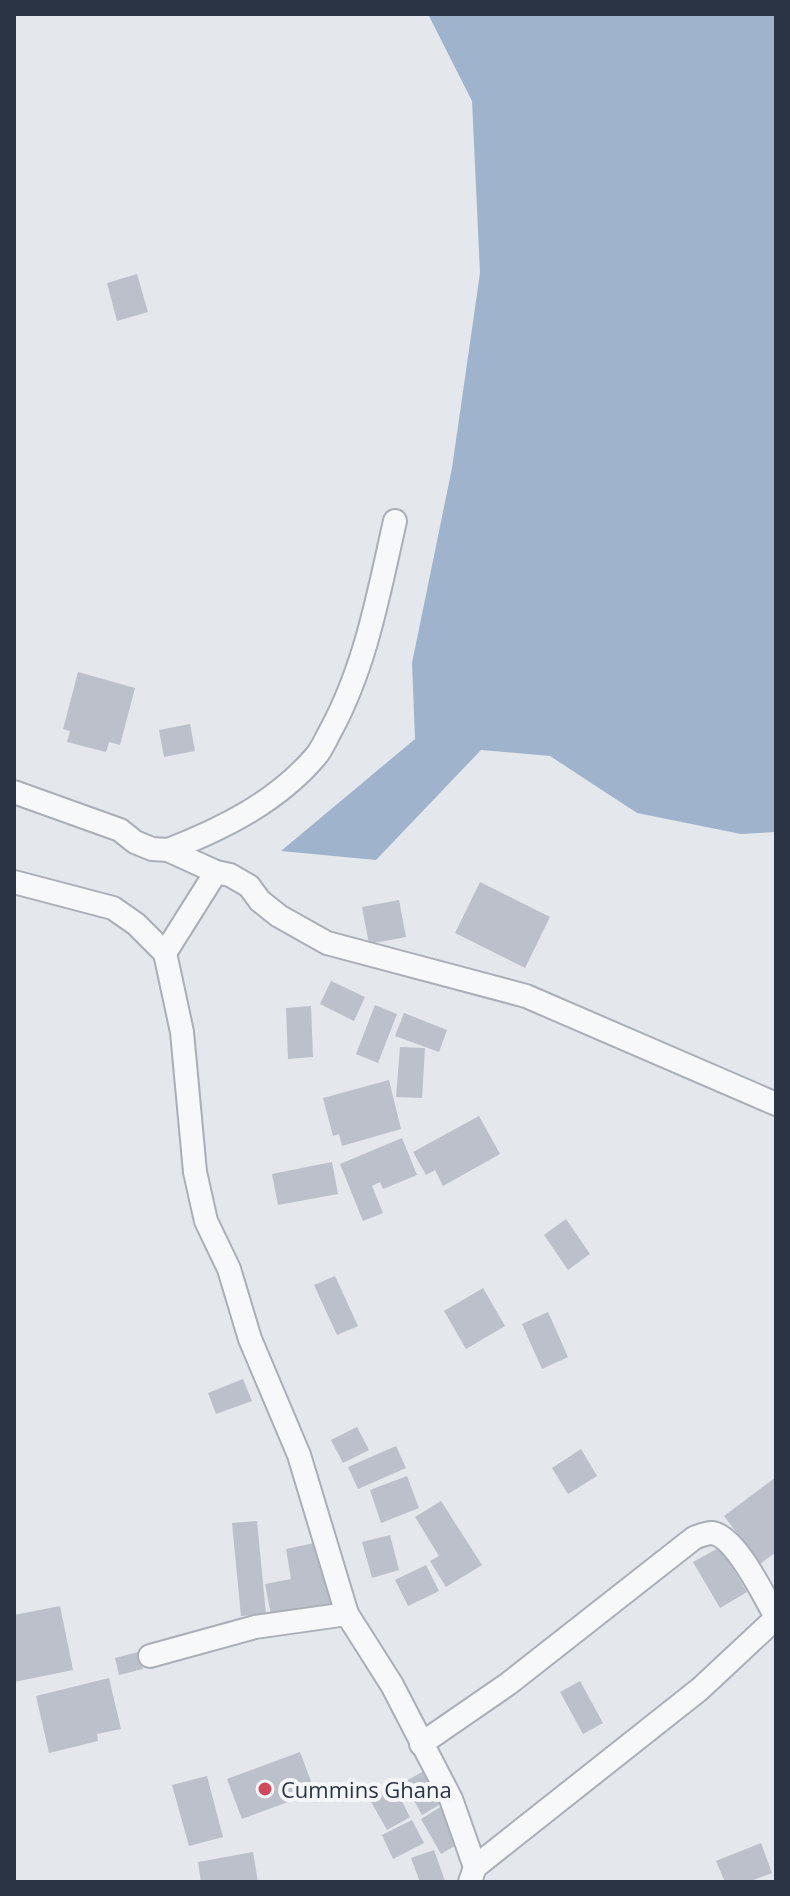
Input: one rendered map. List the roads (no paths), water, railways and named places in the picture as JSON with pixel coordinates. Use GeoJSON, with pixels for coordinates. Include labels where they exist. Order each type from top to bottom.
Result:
{"type":"FeatureCollection","features":[{"type":"Feature","properties":{"kind":"street"},"geometry":{"type":"LineString","coordinates":[[168,850],[216,831],[256,807],[288,785],[317,754],[342,709],[369,633],[395,521]]}},
{"type":"Feature","properties":{"kind":"street"},"geometry":{"type":"LineString","coordinates":[[14,792],[120,830],[135,842],[152,849],[168,850],[216,872],[230,875],[249,886],[260,901],[279,916],[327,943],[526,996],[776,1104]]}},
{"type":"Feature","properties":{"kind":"street"},"geometry":{"type":"LineString","coordinates":[[165,953],[216,872]]}},
{"type":"Feature","properties":{"kind":"street"},"geometry":{"type":"LineString","coordinates":[[14,882],[113,908],[136,924],[165,953],[182,1032],[195,1172],[206,1221],[229,1269],[250,1339],[299,1455],[347,1614],[392,1685],[421,1744],[451,1799],[473,1874],[700,1689],[776,1618],[748,1569],[725,1538],[710,1533],[702,1535],[694,1538],[508,1684],[421,1744]]}},
{"type":"Feature","properties":{"kind":"street"},"geometry":{"type":"LineString","coordinates":[[150,1656],[255,1627],[347,1614]]}},
{"type":"Feature","properties":{"kind":"water"},"geometry":{"type":"Polygon","coordinates":[[[428,14],[776,14],[776,832],[741,834],[637,813],[550,756],[481,750],[376,860],[281,851],[415,739],[412,663],[452,468],[480,273],[472,101],[428,14]]]}},
{"type":"Feature","properties":{"kind":"place","name":"Cummins Ghana"},"geometry":{"type":"Point","coordinates":[265,1789]}}]}
